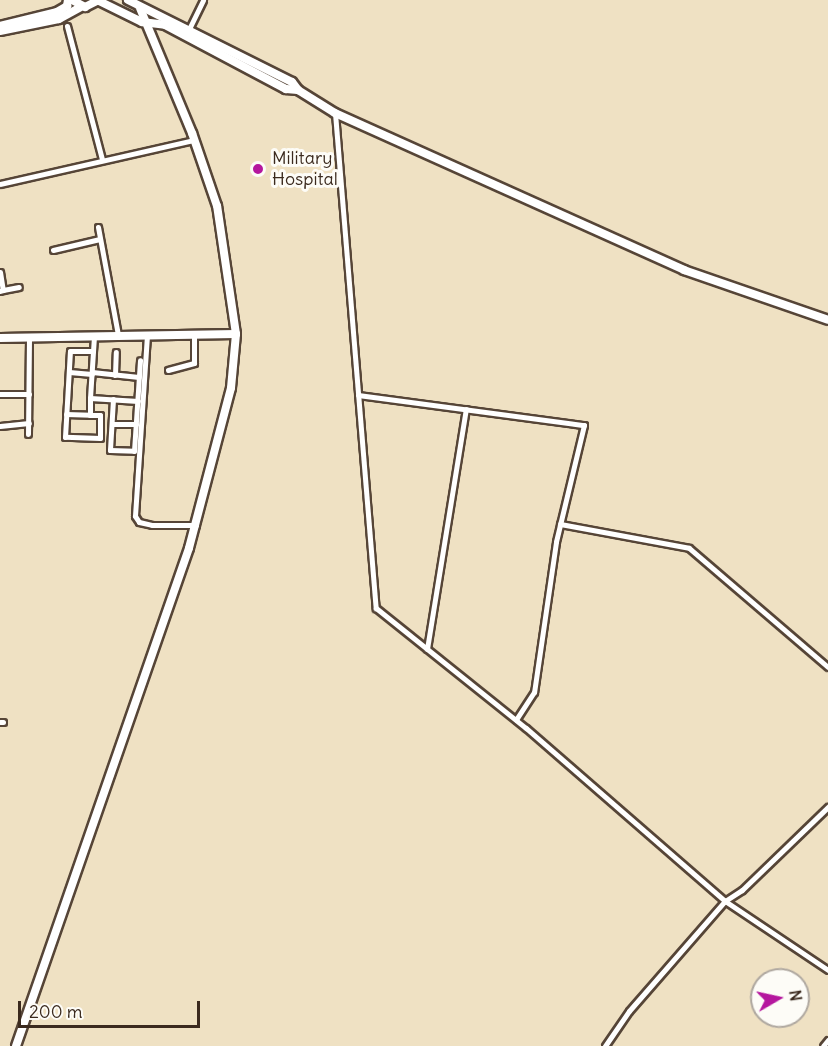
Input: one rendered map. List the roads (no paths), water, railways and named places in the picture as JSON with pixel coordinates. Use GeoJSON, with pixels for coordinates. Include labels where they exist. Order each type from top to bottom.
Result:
{"type":"FeatureCollection","features":[{"type":"Feature","properties":{"kind":"street"},"geometry":{"type":"LineString","coordinates":[[0,26],[57,12],[67,6],[70,0],[81,7]]}},
{"type":"Feature","properties":{"kind":"street"},"geometry":{"type":"LineString","coordinates":[[0,31],[59,19],[99,0],[142,22],[165,25],[286,88],[298,90]]}},
{"type":"Feature","properties":{"kind":"street"},"geometry":{"type":"LineString","coordinates":[[128,0],[292,82],[298,90],[335,113],[684,270],[828,320]]}},
{"type":"Feature","properties":{"kind":"street"},"geometry":{"type":"LineString","coordinates":[[189,29],[203,0]]}},
{"type":"Feature","properties":{"kind":"street"},"geometry":{"type":"LineString","coordinates":[[16,1046],[130,725],[195,525],[231,388],[236,334],[230,272],[217,206],[194,140],[142,22],[140,8]]}},
{"type":"Feature","properties":{"kind":"street"},"geometry":{"type":"LineString","coordinates":[[67,26],[102,159]]}},
{"type":"Feature","properties":{"kind":"street"},"geometry":{"type":"LineString","coordinates":[[335,113],[376,608],[516,720],[724,901],[828,970]]}},
{"type":"Feature","properties":{"kind":"street"},"geometry":{"type":"LineString","coordinates":[[0,184],[102,159],[194,140]]}},
{"type":"Feature","properties":{"kind":"street"},"geometry":{"type":"LineString","coordinates":[[98,227],[118,336]]}},
{"type":"Feature","properties":{"kind":"street"},"geometry":{"type":"LineString","coordinates":[[53,250],[100,239]]}},
{"type":"Feature","properties":{"kind":"street"},"geometry":{"type":"LineString","coordinates":[[0,272],[2,290],[19,287]]}},
{"type":"Feature","properties":{"kind":"street"},"geometry":{"type":"LineString","coordinates":[[168,370],[181,370],[194,363],[194,334]]}},
{"type":"Feature","properties":{"kind":"street"},"geometry":{"type":"LineString","coordinates":[[0,338],[236,334]]}},
{"type":"Feature","properties":{"kind":"street"},"geometry":{"type":"LineString","coordinates":[[147,335],[135,516],[140,522],[152,525],[195,525]]}},
{"type":"Feature","properties":{"kind":"street"},"geometry":{"type":"LineString","coordinates":[[90,415],[94,336]]}},
{"type":"Feature","properties":{"kind":"street"},"geometry":{"type":"LineString","coordinates":[[28,434],[30,337]]}},
{"type":"Feature","properties":{"kind":"street"},"geometry":{"type":"LineString","coordinates":[[66,414],[100,416],[99,438],[65,437],[66,414],[70,351],[93,351]]}},
{"type":"Feature","properties":{"kind":"street"},"geometry":{"type":"LineString","coordinates":[[115,375],[116,352]]}},
{"type":"Feature","properties":{"kind":"street"},"geometry":{"type":"LineString","coordinates":[[113,399],[110,450],[134,451],[140,360]]}},
{"type":"Feature","properties":{"kind":"street"},"geometry":{"type":"LineString","coordinates":[[69,372],[139,377]]}},
{"type":"Feature","properties":{"kind":"street"},"geometry":{"type":"LineString","coordinates":[[0,394],[29,394]]}},
{"type":"Feature","properties":{"kind":"street"},"geometry":{"type":"LineString","coordinates":[[358,395],[584,425],[560,524],[534,692],[516,720]]}},
{"type":"Feature","properties":{"kind":"street"},"geometry":{"type":"LineString","coordinates":[[90,398],[138,401]]}},
{"type":"Feature","properties":{"kind":"street"},"geometry":{"type":"LineString","coordinates":[[427,649],[466,409]]}},
{"type":"Feature","properties":{"kind":"street"},"geometry":{"type":"LineString","coordinates":[[0,426],[28,423]]}},
{"type":"Feature","properties":{"kind":"street"},"geometry":{"type":"LineString","coordinates":[[112,424],[136,424]]}},
{"type":"Feature","properties":{"kind":"street"},"geometry":{"type":"LineString","coordinates":[[560,524],[689,548],[828,667]]}},
{"type":"Feature","properties":{"kind":"street"},"geometry":{"type":"LineString","coordinates":[[605,1046],[629,1011],[724,901],[742,890],[828,807]]}},
{"type":"Feature","properties":{"kind":"street"},"geometry":{"type":"LineString","coordinates":[[823,1046],[828,1040]]}},
{"type":"Feature","properties":{"kind":"place","name":"Military Hospital"},"geometry":{"type":"Point","coordinates":[258,169]}}]}
